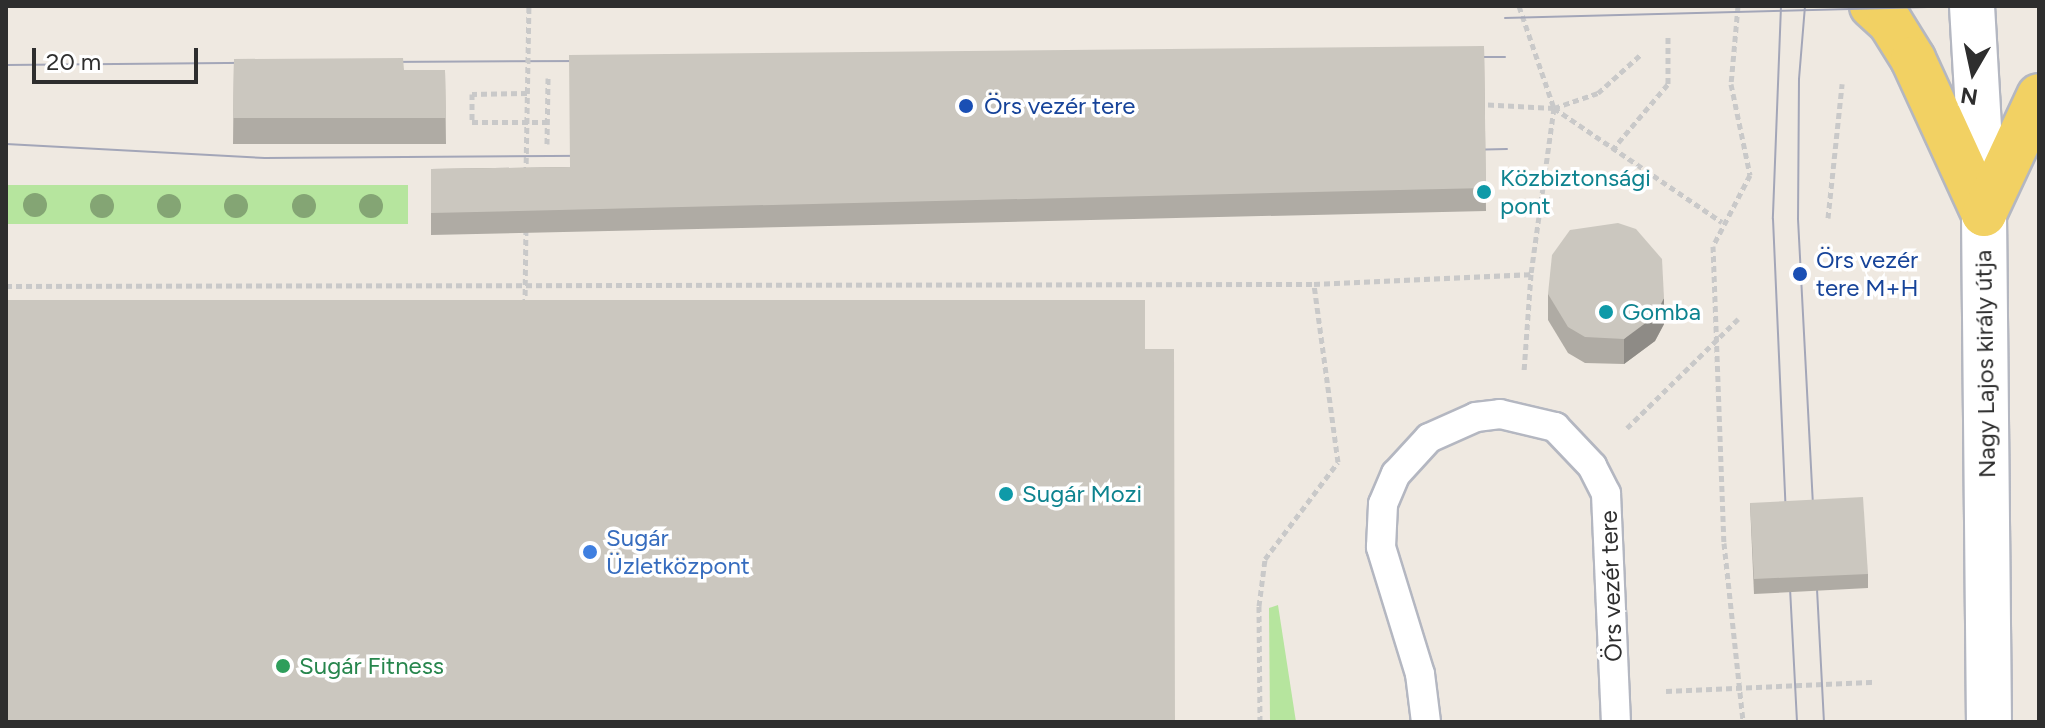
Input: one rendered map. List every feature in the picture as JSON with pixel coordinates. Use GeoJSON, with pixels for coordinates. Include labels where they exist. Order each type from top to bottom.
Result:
{"type":"FeatureCollection","features":[{"type":"Feature","properties":{"kind":"main road"},"geometry":{"type":"LineString","coordinates":[[1872,6],[1890,22],[1913,59],[1984,214]]}},
{"type":"Feature","properties":{"kind":"main road","name":"Nagy Lajos király útja"},"geometry":{"type":"LineString","coordinates":[[1972,6],[1984,214],[1989,722]]}},
{"type":"Feature","properties":{"kind":"main road"},"geometry":{"type":"LineString","coordinates":[[1984,214],[2039,96]]}},
{"type":"Feature","properties":{"kind":"lane","name":"Örs vezér tere"},"geometry":{"type":"LineString","coordinates":[[1426,722],[1420,674],[1381,547],[1383,504],[1396,474],[1429,438],[1476,417],[1500,414],[1555,427],[1592,466],[1606,494],[1616,722]]}},
{"type":"Feature","properties":{"kind":"path"},"geometry":{"type":"LineString","coordinates":[[526,182],[529,6]]}},
{"type":"Feature","properties":{"kind":"path"},"geometry":{"type":"LineString","coordinates":[[1519,6],[1554,108],[1531,274],[1524,372]]}},
{"type":"Feature","properties":{"kind":"path"},"geometry":{"type":"LineString","coordinates":[[1738,6],[1731,84],[1750,175],[1722,222],[1713,246],[1724,543],[1743,722]]}},
{"type":"Feature","properties":{"kind":"path"},"geometry":{"type":"LineString","coordinates":[[1612,150],[1668,84],[1668,37]]}},
{"type":"Feature","properties":{"kind":"path"},"geometry":{"type":"LineString","coordinates":[[1478,104],[1554,108],[1598,93],[1640,55]]}},
{"type":"Feature","properties":{"kind":"path"},"geometry":{"type":"LineString","coordinates":[[547,144],[548,78]]}},
{"type":"Feature","properties":{"kind":"path"},"geometry":{"type":"LineString","coordinates":[[1828,218],[1840,136],[1842,84]]}},
{"type":"Feature","properties":{"kind":"path"},"geometry":{"type":"LineString","coordinates":[[1478,89],[1478,120]]}},
{"type":"Feature","properties":{"kind":"path"},"geometry":{"type":"LineString","coordinates":[[527,93],[472,94],[472,122],[547,122]]}},
{"type":"Feature","properties":{"kind":"path"},"geometry":{"type":"LineString","coordinates":[[1554,108],[1722,222]]}},
{"type":"Feature","properties":{"kind":"path"},"geometry":{"type":"LineString","coordinates":[[525,317],[526,212]]}},
{"type":"Feature","properties":{"kind":"path"},"geometry":{"type":"LineString","coordinates":[[6,286],[1314,284],[1531,274]]}},
{"type":"Feature","properties":{"kind":"path"},"geometry":{"type":"LineString","coordinates":[[1260,722],[1259,606],[1265,559],[1338,462],[1314,284]]}},
{"type":"Feature","properties":{"kind":"path"},"geometry":{"type":"LineString","coordinates":[[1627,428],[1738,319]]}},
{"type":"Feature","properties":{"kind":"path"},"geometry":{"type":"LineString","coordinates":[[1666,691],[1876,682]]}},
{"type":"Feature","properties":{"kind":"green space"},"geometry":{"type":"Polygon","coordinates":[[[6,185],[408,185],[408,224],[6,224],[6,185]]]}},
{"type":"Feature","properties":{"kind":"green space"},"geometry":{"type":"Polygon","coordinates":[[[1278,605],[1296,722],[1270,722],[1269,608],[1278,605]]]}},
{"type":"Feature","properties":{"kind":"building"},"geometry":{"type":"Polygon","coordinates":[[[1484,46],[1486,188],[431,213],[431,169],[570,167],[569,55],[1484,46]]]}},
{"type":"Feature","properties":{"kind":"building"},"geometry":{"type":"Polygon","coordinates":[[[403,58],[404,70],[445,70],[446,118],[233,118],[234,59],[403,58]]]}},
{"type":"Feature","properties":{"kind":"building","name":"Gomba"},"geometry":{"type":"Polygon","coordinates":[[[1618,223],[1636,229],[1662,259],[1664,298],[1655,316],[1624,339],[1585,337],[1568,327],[1548,294],[1552,255],[1570,230],[1618,223]]]}},
{"type":"Feature","properties":{"kind":"building","name":"Sugár Üzletközpont"},"geometry":{"type":"Polygon","coordinates":[[[6,300],[1145,300],[1145,349],[1174,349],[1175,722],[6,722],[6,300]]]}},
{"type":"Feature","properties":{"kind":"building"},"geometry":{"type":"Polygon","coordinates":[[[1863,497],[1868,574],[1754,579],[1750,503],[1863,497]]]}},
{"type":"Feature","properties":{"kind":"tram line"},"geometry":{"type":"LineString","coordinates":[[1781,6],[1773,219],[1786,521]]}},
{"type":"Feature","properties":{"kind":"tram line"},"geometry":{"type":"LineString","coordinates":[[1805,6],[1799,79],[1798,219],[1814,522]]}},
{"type":"Feature","properties":{"kind":"tram line"},"geometry":{"type":"LineString","coordinates":[[1505,18],[1956,6]]}},
{"type":"Feature","properties":{"kind":"tram line"},"geometry":{"type":"LineString","coordinates":[[1462,57],[1505,57]]}},
{"type":"Feature","properties":{"kind":"tram line"},"geometry":{"type":"LineString","coordinates":[[382,62],[590,61]]}},
{"type":"Feature","properties":{"kind":"tram line"},"geometry":{"type":"LineString","coordinates":[[6,65],[254,63]]}},
{"type":"Feature","properties":{"kind":"tram line"},"geometry":{"type":"LineString","coordinates":[[6,144],[265,158],[591,156]]}},
{"type":"Feature","properties":{"kind":"tram line"},"geometry":{"type":"LineString","coordinates":[[1463,150],[1507,149]]}},
{"type":"Feature","properties":{"kind":"tram line"},"geometry":{"type":"LineString","coordinates":[[1789,569],[1797,722]]}},
{"type":"Feature","properties":{"kind":"tram line"},"geometry":{"type":"LineString","coordinates":[[1816,570],[1824,722]]}},
{"type":"Feature","properties":{"kind":"place","name":"Örs vezér tere"},"geometry":{"type":"Point","coordinates":[966,106]}},
{"type":"Feature","properties":{"kind":"place","name":"Közbiztonsági pont"},"geometry":{"type":"Point","coordinates":[1484,192]}},
{"type":"Feature","properties":{"kind":"place","name":"Örs vezér tere M+H"},"geometry":{"type":"Point","coordinates":[1800,274]}},
{"type":"Feature","properties":{"kind":"place","name":"Gomba"},"geometry":{"type":"Point","coordinates":[1606,312]}},
{"type":"Feature","properties":{"kind":"place","name":"Sugár Mozi"},"geometry":{"type":"Point","coordinates":[1006,494]}},
{"type":"Feature","properties":{"kind":"place","name":"Sugár Üzletközpont"},"geometry":{"type":"Point","coordinates":[590,552]}},
{"type":"Feature","properties":{"kind":"place","name":"Sugár Fitness"},"geometry":{"type":"Point","coordinates":[283,666]}}]}
